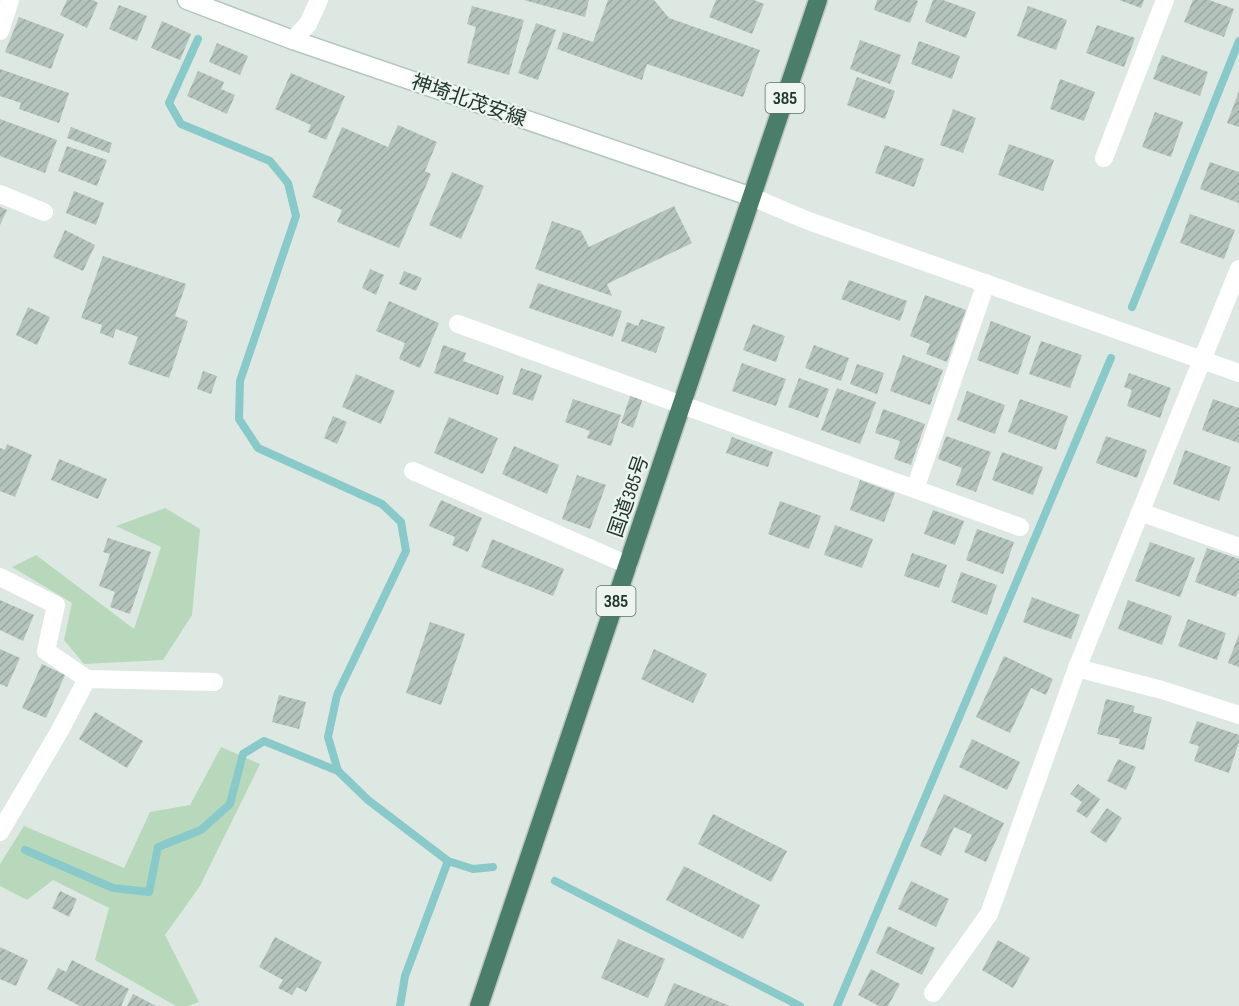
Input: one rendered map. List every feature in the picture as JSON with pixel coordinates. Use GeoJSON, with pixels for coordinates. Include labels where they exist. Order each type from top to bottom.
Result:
{"type":"FeatureCollection","features":[{"type":"Feature","properties":{"kind":"highway","name":"国道385号"},"geometry":{"type":"LineString","coordinates":[[479,1006],[818,0]]}},
{"type":"Feature","properties":{"kind":"street"},"geometry":{"type":"LineString","coordinates":[[0,31],[10,0]]}},
{"type":"Feature","properties":{"kind":"street","name":"神埼北茂安線"},"geometry":{"type":"LineString","coordinates":[[187,0],[293,40],[752,197],[806,220],[1239,373]]}},
{"type":"Feature","properties":{"kind":"street"},"geometry":{"type":"LineString","coordinates":[[293,40],[308,24],[319,0]]}},
{"type":"Feature","properties":{"kind":"street"},"geometry":{"type":"LineString","coordinates":[[1104,158],[1165,0]]}},
{"type":"Feature","properties":{"kind":"street"},"geometry":{"type":"LineString","coordinates":[[0,194],[44,212]]}},
{"type":"Feature","properties":{"kind":"street"},"geometry":{"type":"LineString","coordinates":[[933,993],[989,914],[1077,668],[1239,269]]}},
{"type":"Feature","properties":{"kind":"street"},"geometry":{"type":"LineString","coordinates":[[915,489],[986,284]]}},
{"type":"Feature","properties":{"kind":"street"},"geometry":{"type":"LineString","coordinates":[[458,324],[1020,527]]}},
{"type":"Feature","properties":{"kind":"street"},"geometry":{"type":"LineString","coordinates":[[413,471],[628,566]]}},
{"type":"Feature","properties":{"kind":"street"},"geometry":{"type":"LineString","coordinates":[[1140,512],[1239,547]]}},
{"type":"Feature","properties":{"kind":"street"},"geometry":{"type":"LineString","coordinates":[[0,577],[56,605],[46,651],[87,679],[214,682]]}},
{"type":"Feature","properties":{"kind":"street"},"geometry":{"type":"LineString","coordinates":[[1077,668],[1162,690],[1239,715]]}},
{"type":"Feature","properties":{"kind":"street"},"geometry":{"type":"LineString","coordinates":[[0,832],[59,732],[87,679]]}},
{"type":"Feature","properties":{"kind":"green space"},"geometry":{"type":"Polygon","coordinates":[[[165,508],[200,529],[192,615],[163,660],[84,664],[64,640],[72,603],[12,567],[36,555],[134,629],[161,547],[116,526],[165,508]]]}},
{"type":"Feature","properties":{"kind":"green space"},"geometry":{"type":"Polygon","coordinates":[[[221,747],[260,764],[200,886],[165,935],[199,1002],[188,1006],[176,1006],[95,960],[109,908],[53,880],[27,900],[0,886],[0,864],[24,826],[124,868],[150,812],[190,805],[221,747]]]}},
{"type":"Feature","properties":{"kind":"building"},"geometry":{"type":"Polygon","coordinates":[[[67,0],[93,0],[98,3],[87,28],[60,15],[67,0]]]}},
{"type":"Feature","properties":{"kind":"building"},"geometry":{"type":"Polygon","coordinates":[[[524,0],[589,0],[585,17],[524,0]]]}},
{"type":"Feature","properties":{"kind":"building"},"geometry":{"type":"Polygon","coordinates":[[[608,0],[654,0],[669,18],[760,50],[743,97],[647,64],[642,80],[557,49],[563,32],[593,42],[608,0]]]}},
{"type":"Feature","properties":{"kind":"building"},"geometry":{"type":"Polygon","coordinates":[[[716,0],[754,0],[764,4],[752,34],[709,17],[716,0]]]}},
{"type":"Feature","properties":{"kind":"building"},"geometry":{"type":"Polygon","coordinates":[[[877,0],[918,1],[910,23],[874,10],[877,0]]]}},
{"type":"Feature","properties":{"kind":"building"},"geometry":{"type":"Polygon","coordinates":[[[933,0],[943,0],[976,12],[966,38],[925,22],[933,0]]]}},
{"type":"Feature","properties":{"kind":"building"},"geometry":{"type":"Polygon","coordinates":[[[1119,0],[1144,0],[1141,8],[1119,0]]]}},
{"type":"Feature","properties":{"kind":"building"},"geometry":{"type":"Polygon","coordinates":[[[1193,0],[1209,0],[1234,9],[1224,37],[1184,22],[1193,0]]]}},
{"type":"Feature","properties":{"kind":"building"},"geometry":{"type":"Polygon","coordinates":[[[119,5],[147,16],[137,41],[109,29],[119,5]]]}},
{"type":"Feature","properties":{"kind":"building"},"geometry":{"type":"Polygon","coordinates":[[[472,6],[524,20],[509,75],[467,63],[476,27],[467,24],[472,6]]]}},
{"type":"Feature","properties":{"kind":"building"},"geometry":{"type":"Polygon","coordinates":[[[1028,6],[1067,20],[1056,50],[1017,36],[1028,6]]]}},
{"type":"Feature","properties":{"kind":"building"},"geometry":{"type":"Polygon","coordinates":[[[19,17],[64,34],[51,69],[5,52],[19,17]]]}},
{"type":"Feature","properties":{"kind":"building"},"geometry":{"type":"Polygon","coordinates":[[[162,21],[191,34],[180,60],[151,48],[162,21]]]}},
{"type":"Feature","properties":{"kind":"building"},"geometry":{"type":"Polygon","coordinates":[[[536,23],[556,30],[538,80],[518,73],[536,23]]]}},
{"type":"Feature","properties":{"kind":"building"},"geometry":{"type":"Polygon","coordinates":[[[1097,25],[1135,38],[1124,67],[1086,53],[1097,25]]]}},
{"type":"Feature","properties":{"kind":"building"},"geometry":{"type":"Polygon","coordinates":[[[860,40],[901,55],[890,84],[850,69],[860,40]]]}},
{"type":"Feature","properties":{"kind":"building"},"geometry":{"type":"Polygon","coordinates":[[[919,41],[960,56],[952,79],[911,64],[919,41]]]}},
{"type":"Feature","properties":{"kind":"building"},"geometry":{"type":"Polygon","coordinates":[[[217,43],[248,56],[240,75],[209,62],[217,43]]]}},
{"type":"Feature","properties":{"kind":"building"},"geometry":{"type":"Polygon","coordinates":[[[1162,55],[1208,72],[1200,96],[1153,79],[1162,55]]]}},
{"type":"Feature","properties":{"kind":"building"},"geometry":{"type":"Polygon","coordinates":[[[0,69],[69,93],[59,123],[19,109],[21,103],[0,96],[0,69]]]}},
{"type":"Feature","properties":{"kind":"building"},"geometry":{"type":"Polygon","coordinates":[[[198,71],[224,82],[221,89],[235,95],[227,114],[187,96],[198,71]]]}},
{"type":"Feature","properties":{"kind":"building"},"geometry":{"type":"Polygon","coordinates":[[[291,73],[345,96],[326,140],[308,132],[311,125],[275,109],[291,73]]]}},
{"type":"Feature","properties":{"kind":"building"},"geometry":{"type":"Polygon","coordinates":[[[857,77],[895,91],[885,119],[847,105],[857,77]]]}},
{"type":"Feature","properties":{"kind":"building"},"geometry":{"type":"Polygon","coordinates":[[[1060,79],[1095,92],[1084,121],[1050,109],[1060,79]]]}},
{"type":"Feature","properties":{"kind":"building"},"geometry":{"type":"Polygon","coordinates":[[[1239,91],[1239,127],[1227,123],[1239,91]]]}},
{"type":"Feature","properties":{"kind":"building"},"geometry":{"type":"Polygon","coordinates":[[[953,109],[976,118],[963,153],[940,145],[953,109]]]}},
{"type":"Feature","properties":{"kind":"building"},"geometry":{"type":"Polygon","coordinates":[[[1155,112],[1183,122],[1171,157],[1142,147],[1155,112]]]}},
{"type":"Feature","properties":{"kind":"building"},"geometry":{"type":"Polygon","coordinates":[[[0,119],[57,140],[45,173],[0,156],[0,119]]]}},
{"type":"Feature","properties":{"kind":"building"},"geometry":{"type":"Polygon","coordinates":[[[398,125],[437,142],[425,171],[431,174],[399,248],[337,222],[342,210],[312,197],[342,127],[388,147],[398,125]]]}},
{"type":"Feature","properties":{"kind":"building"},"geometry":{"type":"Polygon","coordinates":[[[71,127],[112,143],[109,153],[67,138],[71,127]]]}},
{"type":"Feature","properties":{"kind":"building"},"geometry":{"type":"Polygon","coordinates":[[[1009,144],[1054,160],[1043,191],[998,175],[1009,144]]]}},
{"type":"Feature","properties":{"kind":"building"},"geometry":{"type":"Polygon","coordinates":[[[885,145],[924,159],[914,187],[875,173],[885,145]]]}},
{"type":"Feature","properties":{"kind":"building"},"geometry":{"type":"Polygon","coordinates":[[[67,146],[107,160],[97,186],[58,171],[67,146]]]}},
{"type":"Feature","properties":{"kind":"building"},"geometry":{"type":"Polygon","coordinates":[[[1210,162],[1239,172],[1239,203],[1200,189],[1210,162]]]}},
{"type":"Feature","properties":{"kind":"building"},"geometry":{"type":"Polygon","coordinates":[[[452,172],[484,186],[461,239],[429,225],[452,172]]]}},
{"type":"Feature","properties":{"kind":"building"},"geometry":{"type":"Polygon","coordinates":[[[74,191],[104,203],[96,225],[66,213],[74,191]]]}},
{"type":"Feature","properties":{"kind":"building"},"geometry":{"type":"Polygon","coordinates":[[[674,206],[692,243],[607,284],[612,296],[535,269],[552,221],[581,231],[589,247],[674,206]]]}},
{"type":"Feature","properties":{"kind":"building"},"geometry":{"type":"Polygon","coordinates":[[[0,207],[7,210],[0,225],[0,207]]]}},
{"type":"Feature","properties":{"kind":"building"},"geometry":{"type":"Polygon","coordinates":[[[1190,214],[1235,230],[1224,259],[1180,243],[1190,214]]]}},
{"type":"Feature","properties":{"kind":"building"},"geometry":{"type":"Polygon","coordinates":[[[65,230],[95,245],[83,271],[53,257],[65,230]]]}},
{"type":"Feature","properties":{"kind":"building"},"geometry":{"type":"Polygon","coordinates":[[[103,256],[186,284],[175,316],[188,321],[169,378],[128,364],[138,337],[116,329],[113,338],[100,333],[102,325],[81,318],[103,256]]]}},
{"type":"Feature","properties":{"kind":"building"},"geometry":{"type":"Polygon","coordinates":[[[370,269],[384,275],[376,295],[362,288],[370,269]]]}},
{"type":"Feature","properties":{"kind":"building"},"geometry":{"type":"Polygon","coordinates":[[[404,271],[422,278],[416,291],[399,284],[404,271]]]}},
{"type":"Feature","properties":{"kind":"building"},"geometry":{"type":"Polygon","coordinates":[[[849,280],[907,301],[900,321],[841,299],[849,280]]]}},
{"type":"Feature","properties":{"kind":"building"},"geometry":{"type":"Polygon","coordinates":[[[538,283],[622,311],[613,337],[529,308],[538,283]]]}},
{"type":"Feature","properties":{"kind":"building"},"geometry":{"type":"Polygon","coordinates":[[[925,295],[966,310],[947,362],[926,354],[930,344],[910,336],[925,295]]]}},
{"type":"Feature","properties":{"kind":"building"},"geometry":{"type":"Polygon","coordinates":[[[389,301],[439,323],[420,368],[399,359],[405,343],[376,331],[389,301]]]}},
{"type":"Feature","properties":{"kind":"building"},"geometry":{"type":"Polygon","coordinates":[[[28,307],[50,317],[37,345],[16,335],[28,307]]]}},
{"type":"Feature","properties":{"kind":"building"},"geometry":{"type":"Polygon","coordinates":[[[641,319],[665,327],[656,353],[621,341],[627,322],[638,326],[641,319]]]}},
{"type":"Feature","properties":{"kind":"building"},"geometry":{"type":"Polygon","coordinates":[[[991,321],[1031,336],[1018,375],[977,360],[991,321]]]}},
{"type":"Feature","properties":{"kind":"building"},"geometry":{"type":"Polygon","coordinates":[[[753,324],[785,336],[776,362],[743,350],[753,324]]]}},
{"type":"Feature","properties":{"kind":"building"},"geometry":{"type":"Polygon","coordinates":[[[1041,341],[1082,355],[1070,388],[1029,374],[1041,341]]]}},
{"type":"Feature","properties":{"kind":"building"},"geometry":{"type":"Polygon","coordinates":[[[443,345],[466,353],[463,361],[504,376],[498,395],[434,373],[443,345]]]}},
{"type":"Feature","properties":{"kind":"building"},"geometry":{"type":"Polygon","coordinates":[[[814,345],[849,358],[841,381],[805,368],[814,345]]]}},
{"type":"Feature","properties":{"kind":"building"},"geometry":{"type":"Polygon","coordinates":[[[903,355],[943,370],[930,405],[890,391],[903,355]]]}},
{"type":"Feature","properties":{"kind":"building"},"geometry":{"type":"Polygon","coordinates":[[[742,363],[786,379],[776,406],[732,391],[742,363]]]}},
{"type":"Feature","properties":{"kind":"building"},"geometry":{"type":"Polygon","coordinates":[[[857,364],[884,373],[877,394],[850,384],[857,364]]]}},
{"type":"Feature","properties":{"kind":"building"},"geometry":{"type":"Polygon","coordinates":[[[521,368],[542,375],[533,401],[512,394],[521,368]]]}},
{"type":"Feature","properties":{"kind":"building"},"geometry":{"type":"Polygon","coordinates":[[[203,371],[217,376],[211,394],[197,389],[203,371]]]}},
{"type":"Feature","properties":{"kind":"building"},"geometry":{"type":"Polygon","coordinates":[[[1129,373],[1171,388],[1160,418],[1127,406],[1132,390],[1124,387],[1129,373]]]}},
{"type":"Feature","properties":{"kind":"building"},"geometry":{"type":"Polygon","coordinates":[[[356,374],[395,391],[381,424],[342,407],[356,374]]]}},
{"type":"Feature","properties":{"kind":"building"},"geometry":{"type":"Polygon","coordinates":[[[799,378],[829,389],[818,418],[788,407],[799,378]]]}},
{"type":"Feature","properties":{"kind":"building"},"geometry":{"type":"Polygon","coordinates":[[[837,388],[876,402],[860,444],[821,430],[837,388]]]}},
{"type":"Feature","properties":{"kind":"building"},"geometry":{"type":"Polygon","coordinates":[[[967,391],[1005,405],[995,434],[957,420],[967,391]]]}},
{"type":"Feature","properties":{"kind":"building"},"geometry":{"type":"Polygon","coordinates":[[[631,394],[643,398],[633,428],[621,423],[631,394]]]}},
{"type":"Feature","properties":{"kind":"building"},"geometry":{"type":"Polygon","coordinates":[[[573,399],[621,415],[611,446],[587,438],[590,431],[565,422],[573,399]]]}},
{"type":"Feature","properties":{"kind":"building"},"geometry":{"type":"Polygon","coordinates":[[[1020,399],[1068,416],[1056,450],[1008,432],[1020,399]]]}},
{"type":"Feature","properties":{"kind":"building"},"geometry":{"type":"Polygon","coordinates":[[[1213,399],[1239,408],[1239,443],[1202,430],[1213,399]]]}},
{"type":"Feature","properties":{"kind":"building"},"geometry":{"type":"Polygon","coordinates":[[[883,409],[925,424],[911,465],[894,459],[900,441],[875,433],[883,409]]]}},
{"type":"Feature","properties":{"kind":"building"},"geometry":{"type":"Polygon","coordinates":[[[333,416],[347,422],[337,444],[324,438],[333,416]]]}},
{"type":"Feature","properties":{"kind":"building"},"geometry":{"type":"Polygon","coordinates":[[[449,417],[498,438],[483,474],[434,453],[449,417]]]}},
{"type":"Feature","properties":{"kind":"building"},"geometry":{"type":"Polygon","coordinates":[[[946,436],[991,452],[976,492],[956,485],[962,468],[938,459],[946,436]]]}},
{"type":"Feature","properties":{"kind":"building"},"geometry":{"type":"Polygon","coordinates":[[[1106,436],[1147,450],[1137,478],[1096,463],[1106,436]]]}},
{"type":"Feature","properties":{"kind":"building"},"geometry":{"type":"Polygon","coordinates":[[[732,437],[773,452],[768,467],[726,453],[732,437]]]}},
{"type":"Feature","properties":{"kind":"building"},"geometry":{"type":"Polygon","coordinates":[[[7,444],[32,455],[15,497],[0,491],[0,448],[5,450],[7,444]]]}},
{"type":"Feature","properties":{"kind":"building"},"geometry":{"type":"Polygon","coordinates":[[[514,446],[559,465],[547,494],[502,474],[514,446]]]}},
{"type":"Feature","properties":{"kind":"building"},"geometry":{"type":"Polygon","coordinates":[[[1185,450],[1231,467],[1219,501],[1173,484],[1185,450]]]}},
{"type":"Feature","properties":{"kind":"building"},"geometry":{"type":"Polygon","coordinates":[[[1002,452],[1043,467],[1033,495],[992,480],[1002,452]]]}},
{"type":"Feature","properties":{"kind":"building"},"geometry":{"type":"Polygon","coordinates":[[[59,459],[107,479],[98,499],[51,480],[59,459]]]}},
{"type":"Feature","properties":{"kind":"building"},"geometry":{"type":"Polygon","coordinates":[[[577,475],[606,485],[590,529],[562,519],[577,475]]]}},
{"type":"Feature","properties":{"kind":"building"},"geometry":{"type":"Polygon","coordinates":[[[860,480],[895,493],[884,522],[850,510],[860,480]]]}},
{"type":"Feature","properties":{"kind":"building"},"geometry":{"type":"Polygon","coordinates":[[[441,500],[482,518],[468,552],[452,545],[455,537],[429,526],[441,500]]]}},
{"type":"Feature","properties":{"kind":"building"},"geometry":{"type":"Polygon","coordinates":[[[780,501],[821,516],[809,549],[768,534],[780,501]]]}},
{"type":"Feature","properties":{"kind":"building"},"geometry":{"type":"Polygon","coordinates":[[[933,510],[964,521],[955,545],[924,534],[933,510]]]}},
{"type":"Feature","properties":{"kind":"building"},"geometry":{"type":"Polygon","coordinates":[[[835,525],[873,539],[862,568],[824,555],[835,525]]]}},
{"type":"Feature","properties":{"kind":"building"},"geometry":{"type":"Polygon","coordinates":[[[977,529],[1014,542],[1003,574],[966,560],[977,529]]]}},
{"type":"Feature","properties":{"kind":"building"},"geometry":{"type":"Polygon","coordinates":[[[108,538],[151,552],[130,614],[110,607],[115,592],[99,586],[110,554],[103,552],[108,538]]]}},
{"type":"Feature","properties":{"kind":"building"},"geometry":{"type":"Polygon","coordinates":[[[492,539],[564,569],[553,596],[481,567],[492,539]]]}},
{"type":"Feature","properties":{"kind":"building"},"geometry":{"type":"Polygon","coordinates":[[[1150,542],[1195,558],[1180,597],[1135,581],[1150,542]]]}},
{"type":"Feature","properties":{"kind":"building"},"geometry":{"type":"Polygon","coordinates":[[[1207,548],[1239,559],[1239,589],[1236,597],[1195,582],[1207,548]]]}},
{"type":"Feature","properties":{"kind":"building"},"geometry":{"type":"Polygon","coordinates":[[[912,553],[947,565],[939,588],[904,576],[912,553]]]}},
{"type":"Feature","properties":{"kind":"building"},"geometry":{"type":"Polygon","coordinates":[[[961,572],[997,585],[987,615],[951,602],[961,572]]]}},
{"type":"Feature","properties":{"kind":"building"},"geometry":{"type":"Polygon","coordinates":[[[1032,597],[1080,615],[1071,639],[1023,622],[1032,597]]]}},
{"type":"Feature","properties":{"kind":"building"},"geometry":{"type":"Polygon","coordinates":[[[0,600],[34,615],[23,641],[0,630],[0,600]]]}},
{"type":"Feature","properties":{"kind":"building"},"geometry":{"type":"Polygon","coordinates":[[[1128,600],[1172,616],[1162,645],[1118,629],[1128,600]]]}},
{"type":"Feature","properties":{"kind":"building"},"geometry":{"type":"Polygon","coordinates":[[[1188,619],[1226,633],[1217,660],[1178,646],[1188,619]]]}},
{"type":"Feature","properties":{"kind":"building"},"geometry":{"type":"Polygon","coordinates":[[[430,622],[465,634],[441,705],[406,693],[430,622]]]}},
{"type":"Feature","properties":{"kind":"building"},"geometry":{"type":"Polygon","coordinates":[[[1239,634],[1239,667],[1228,663],[1239,634]]]}},
{"type":"Feature","properties":{"kind":"building"},"geometry":{"type":"Polygon","coordinates":[[[0,649],[20,658],[7,687],[0,684],[0,649]]]}},
{"type":"Feature","properties":{"kind":"building"},"geometry":{"type":"Polygon","coordinates":[[[654,649],[707,674],[693,703],[641,679],[654,649]]]}},
{"type":"Feature","properties":{"kind":"building"},"geometry":{"type":"Polygon","coordinates":[[[1004,656],[1053,679],[1046,695],[1031,688],[1010,733],[976,717],[1004,656]]]}},
{"type":"Feature","properties":{"kind":"building"},"geometry":{"type":"Polygon","coordinates":[[[42,664],[65,675],[46,718],[22,708],[42,664]]]}},
{"type":"Feature","properties":{"kind":"building"},"geometry":{"type":"Polygon","coordinates":[[[279,695],[306,702],[299,729],[272,722],[279,695]]]}},
{"type":"Feature","properties":{"kind":"building"},"geometry":{"type":"Polygon","coordinates":[[[1106,699],[1135,706],[1133,712],[1152,717],[1144,750],[1119,744],[1120,739],[1097,734],[1106,699]]]}},
{"type":"Feature","properties":{"kind":"building"},"geometry":{"type":"Polygon","coordinates":[[[95,712],[143,741],[127,768],[79,739],[95,712]]]}},
{"type":"Feature","properties":{"kind":"building"},"geometry":{"type":"Polygon","coordinates":[[[1197,721],[1239,735],[1229,773],[1194,761],[1199,746],[1189,743],[1197,721]]]}},
{"type":"Feature","properties":{"kind":"building"},"geometry":{"type":"Polygon","coordinates":[[[972,739],[1020,762],[1007,790],[959,767],[972,739]]]}},
{"type":"Feature","properties":{"kind":"building"},"geometry":{"type":"Polygon","coordinates":[[[1118,759],[1136,767],[1126,790],[1107,781],[1118,759]]]}},
{"type":"Feature","properties":{"kind":"building"},"geometry":{"type":"Polygon","coordinates":[[[1078,784],[1100,799],[1087,818],[1076,811],[1082,802],[1070,794],[1078,784]]]}},
{"type":"Feature","properties":{"kind":"building"},"geometry":{"type":"Polygon","coordinates":[[[944,794],[1004,823],[986,862],[964,852],[972,835],[954,827],[941,856],[920,846],[944,794]]]}},
{"type":"Feature","properties":{"kind":"building"},"geometry":{"type":"Polygon","coordinates":[[[1107,808],[1122,818],[1106,843],[1090,832],[1107,808]]]}},
{"type":"Feature","properties":{"kind":"building"},"geometry":{"type":"Polygon","coordinates":[[[713,814],[787,851],[771,882],[698,844],[713,814]]]}},
{"type":"Feature","properties":{"kind":"building"},"geometry":{"type":"Polygon","coordinates":[[[684,866],[760,905],[743,939],[666,900],[684,866]]]}},
{"type":"Feature","properties":{"kind":"building"},"geometry":{"type":"Polygon","coordinates":[[[911,881],[949,899],[936,927],[898,909],[911,881]]]}},
{"type":"Feature","properties":{"kind":"building"},"geometry":{"type":"Polygon","coordinates":[[[60,891],[77,899],[69,917],[52,908],[60,891]]]}},
{"type":"Feature","properties":{"kind":"building"},"geometry":{"type":"Polygon","coordinates":[[[888,926],[935,948],[922,975],[876,953],[888,926]]]}},
{"type":"Feature","properties":{"kind":"building"},"geometry":{"type":"Polygon","coordinates":[[[275,937],[322,962],[306,992],[297,987],[292,995],[278,988],[283,980],[259,967],[275,937]]]}},
{"type":"Feature","properties":{"kind":"building"},"geometry":{"type":"Polygon","coordinates":[[[618,939],[665,959],[648,998],[601,978],[618,939]]]}},
{"type":"Feature","properties":{"kind":"building"},"geometry":{"type":"Polygon","coordinates":[[[998,940],[1030,958],[1013,988],[982,970],[998,940]]]}},
{"type":"Feature","properties":{"kind":"building"},"geometry":{"type":"Polygon","coordinates":[[[0,947],[28,960],[16,986],[0,979],[0,947]]]}},
{"type":"Feature","properties":{"kind":"building"},"geometry":{"type":"Polygon","coordinates":[[[72,960],[129,989],[121,1006],[80,1006],[47,989],[58,968],[66,972],[72,960]]]}},
{"type":"Feature","properties":{"kind":"building"},"geometry":{"type":"Polygon","coordinates":[[[871,969],[900,984],[888,1006],[879,1006],[858,995],[871,969]]]}},
{"type":"Feature","properties":{"kind":"building"},"geometry":{"type":"Polygon","coordinates":[[[674,983],[730,1006],[664,1006],[674,983]]]}},
{"type":"Feature","properties":{"kind":"building"},"geometry":{"type":"Polygon","coordinates":[[[133,994],[156,1006],[127,1006],[133,994]]]}},
{"type":"Feature","properties":{"kind":"waterway"},"geometry":{"type":"LineString","coordinates":[[198,39],[169,103],[181,124],[270,161],[288,183],[296,216],[240,381],[239,419],[258,448],[382,504],[401,522],[406,551],[337,695],[328,737],[338,771],[368,800],[448,861],[473,869],[493,867]]}},
{"type":"Feature","properties":{"kind":"waterway"},"geometry":{"type":"LineString","coordinates":[[1132,307],[1239,41]]}},
{"type":"Feature","properties":{"kind":"waterway"},"geometry":{"type":"LineString","coordinates":[[837,1006],[1111,358]]}},
{"type":"Feature","properties":{"kind":"waterway"},"geometry":{"type":"LineString","coordinates":[[25,850],[113,888],[149,892],[158,847],[201,830],[230,804],[243,754],[264,741],[338,771]]}},
{"type":"Feature","properties":{"kind":"waterway"},"geometry":{"type":"LineString","coordinates":[[400,1006],[405,976],[448,861]]}},
{"type":"Feature","properties":{"kind":"waterway"},"geometry":{"type":"LineString","coordinates":[[555,881],[800,1006]]}}]}
